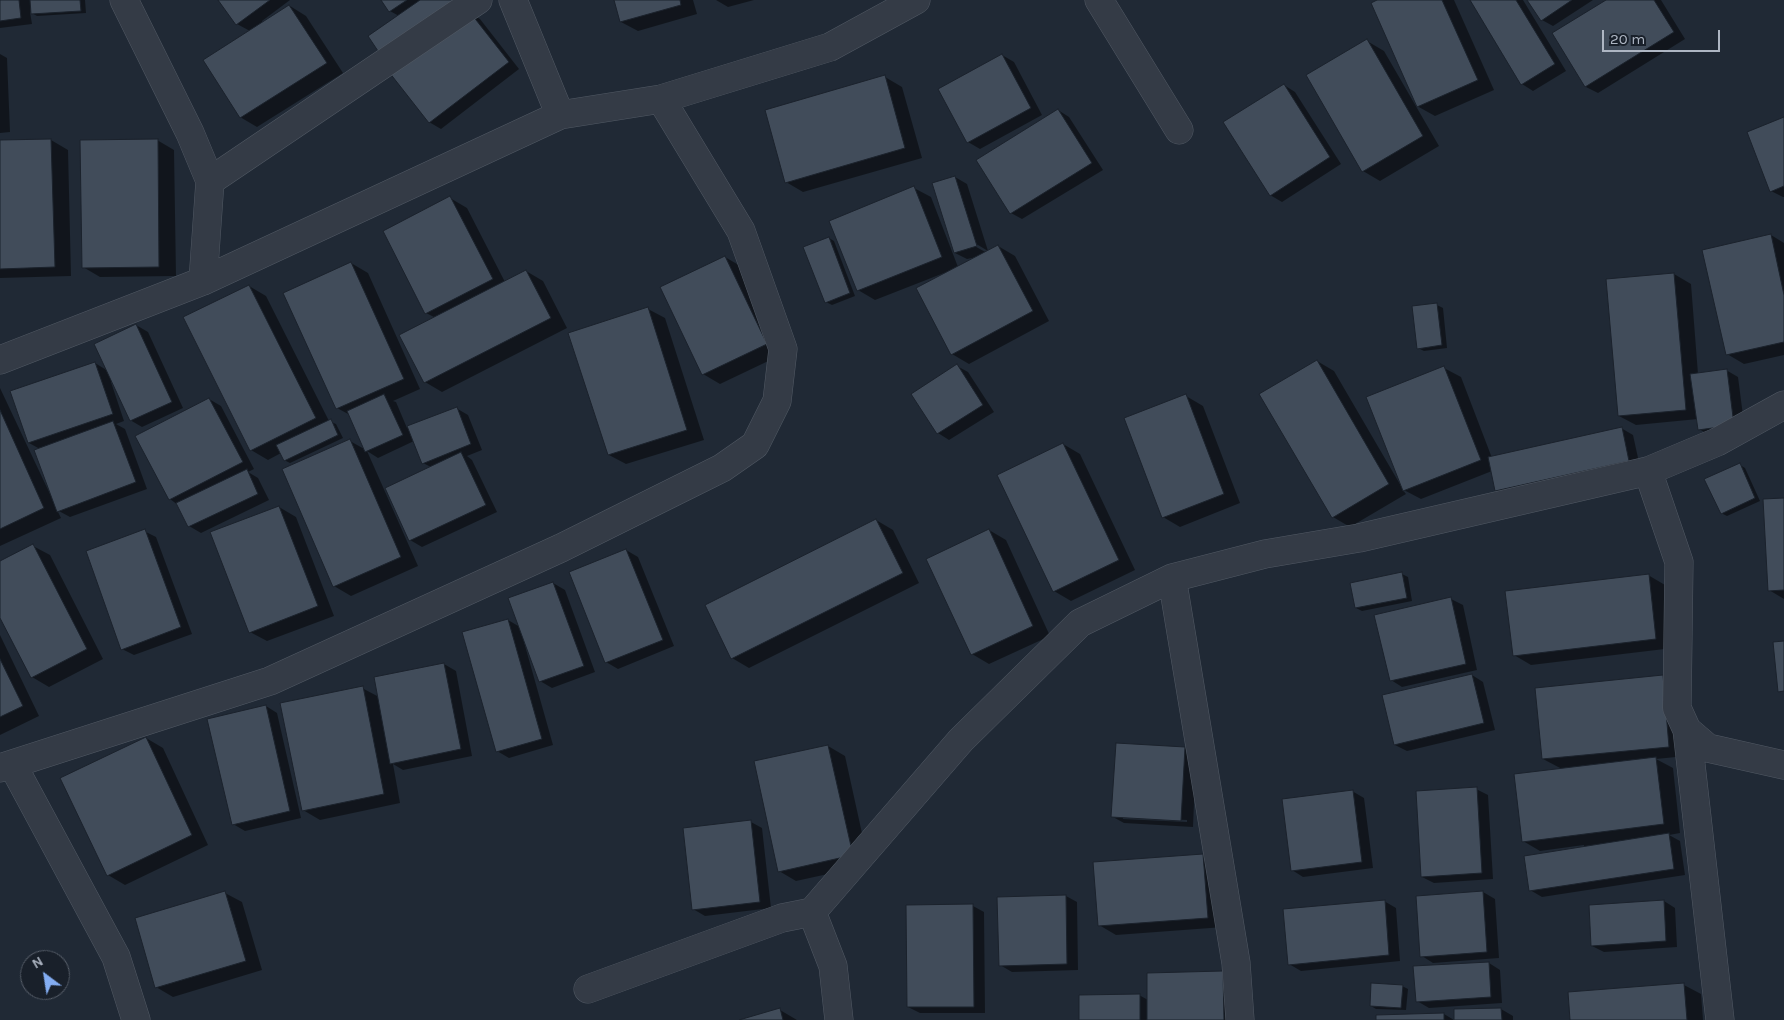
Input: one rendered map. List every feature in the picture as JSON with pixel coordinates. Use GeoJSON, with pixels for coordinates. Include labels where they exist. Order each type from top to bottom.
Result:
{"type":"FeatureCollection","features":[{"type":"Feature","properties":{"kind":"street"},"geometry":{"type":"LineString","coordinates":[[124,0],[190,133],[210,181],[203,281]]}},
{"type":"Feature","properties":{"kind":"street"},"geometry":{"type":"LineString","coordinates":[[210,181],[478,0]]}},
{"type":"Feature","properties":{"kind":"street"},"geometry":{"type":"LineString","coordinates":[[513,0],[560,115]]}},
{"type":"Feature","properties":{"kind":"street"},"geometry":{"type":"LineString","coordinates":[[0,360],[203,281],[560,115],[661,99],[830,47],[916,0]]}},
{"type":"Feature","properties":{"kind":"street"},"geometry":{"type":"LineString","coordinates":[[1099,0],[1179,130]]}},
{"type":"Feature","properties":{"kind":"street"},"geometry":{"type":"LineString","coordinates":[[136,1020],[116,957],[6,766],[270,681],[561,548],[722,468],[755,445],[777,401],[783,349],[740,232],[661,99]]}},
{"type":"Feature","properties":{"kind":"street"},"geometry":{"type":"LineString","coordinates":[[588,989],[782,918],[812,912],[961,740],[1080,624],[1172,578],[1265,554],[1359,538],[1648,470],[1717,442],[1784,405]]}},
{"type":"Feature","properties":{"kind":"street"},"geometry":{"type":"LineString","coordinates":[[1648,470],[1679,562],[1677,708],[1687,730],[1720,1020]]}},
{"type":"Feature","properties":{"kind":"street"},"geometry":{"type":"LineString","coordinates":[[1172,578],[1236,963],[1240,1020]]}},
{"type":"Feature","properties":{"kind":"street"},"geometry":{"type":"LineString","coordinates":[[1687,730],[1708,748],[1784,766]]}},
{"type":"Feature","properties":{"kind":"street"},"geometry":{"type":"LineString","coordinates":[[812,912],[833,966],[839,1020]]}},
{"type":"Feature","properties":{"kind":"building"},"geometry":{"type":"Polygon","coordinates":[[[0,0],[19,0],[21,18],[0,21],[0,0]]]}},
{"type":"Feature","properties":{"kind":"building"},"geometry":{"type":"Polygon","coordinates":[[[30,0],[80,0],[81,11],[31,14],[30,0]]]}},
{"type":"Feature","properties":{"kind":"building"},"geometry":{"type":"Polygon","coordinates":[[[218,0],[270,0],[236,25],[218,0]]]}},
{"type":"Feature","properties":{"kind":"building"},"geometry":{"type":"Polygon","coordinates":[[[381,0],[407,0],[389,12],[381,0]]]}},
{"type":"Feature","properties":{"kind":"building"},"geometry":{"type":"Polygon","coordinates":[[[420,0],[465,0],[382,57],[368,36],[420,0]]]}},
{"type":"Feature","properties":{"kind":"building"},"geometry":{"type":"Polygon","coordinates":[[[614,0],[680,0],[681,5],[620,22],[614,0]]]}},
{"type":"Feature","properties":{"kind":"building"},"geometry":{"type":"Polygon","coordinates":[[[1377,0],[1442,0],[1478,80],[1417,107],[1371,3],[1377,0]]]}},
{"type":"Feature","properties":{"kind":"building"},"geometry":{"type":"Polygon","coordinates":[[[1470,0],[1516,0],[1555,64],[1521,85],[1470,0]]]}},
{"type":"Feature","properties":{"kind":"building"},"geometry":{"type":"Polygon","coordinates":[[[1527,0],[1572,0],[1541,21],[1527,0]]]}},
{"type":"Feature","properties":{"kind":"building"},"geometry":{"type":"Polygon","coordinates":[[[1606,0],[1654,0],[1674,32],[1585,87],[1552,33],[1606,0]]]}},
{"type":"Feature","properties":{"kind":"building"},"geometry":{"type":"Polygon","coordinates":[[[289,5],[327,63],[240,118],[203,60],[289,5]]]}},
{"type":"Feature","properties":{"kind":"building"},"geometry":{"type":"Polygon","coordinates":[[[469,11],[509,62],[429,123],[389,72],[469,11]]]}},
{"type":"Feature","properties":{"kind":"building"},"geometry":{"type":"Polygon","coordinates":[[[1367,39],[1423,136],[1362,172],[1306,75],[1367,39]]]}},
{"type":"Feature","properties":{"kind":"building"},"geometry":{"type":"Polygon","coordinates":[[[1002,54],[1031,108],[967,143],[938,89],[1002,54]]]}},
{"type":"Feature","properties":{"kind":"building"},"geometry":{"type":"Polygon","coordinates":[[[885,75],[905,148],[785,183],[765,110],[885,75]]]}},
{"type":"Feature","properties":{"kind":"building"},"geometry":{"type":"Polygon","coordinates":[[[1284,84],[1330,157],[1270,196],[1223,122],[1284,84]]]}},
{"type":"Feature","properties":{"kind":"building"},"geometry":{"type":"Polygon","coordinates":[[[1058,109],[1092,163],[1010,214],[976,160],[1058,109]]]}},
{"type":"Feature","properties":{"kind":"building"},"geometry":{"type":"Polygon","coordinates":[[[1784,117],[1784,186],[1770,192],[1747,132],[1784,117]]]}},
{"type":"Feature","properties":{"kind":"building"},"geometry":{"type":"Polygon","coordinates":[[[51,139],[55,267],[0,269],[0,140],[51,139]]]}},
{"type":"Feature","properties":{"kind":"building"},"geometry":{"type":"Polygon","coordinates":[[[158,139],[159,267],[82,268],[80,140],[158,139]]]}},
{"type":"Feature","properties":{"kind":"building"},"geometry":{"type":"Polygon","coordinates":[[[955,176],[977,246],[954,253],[932,183],[955,176]]]}},
{"type":"Feature","properties":{"kind":"building"},"geometry":{"type":"Polygon","coordinates":[[[914,186],[942,257],[857,291],[829,221],[914,186]]]}},
{"type":"Feature","properties":{"kind":"building"},"geometry":{"type":"Polygon","coordinates":[[[450,196],[493,279],[425,314],[383,231],[450,196]]]}},
{"type":"Feature","properties":{"kind":"building"},"geometry":{"type":"Polygon","coordinates":[[[1771,234],[1784,295],[1784,342],[1726,355],[1702,250],[1771,234]]]}},
{"type":"Feature","properties":{"kind":"building"},"geometry":{"type":"Polygon","coordinates":[[[829,237],[850,293],[825,303],[803,247],[829,237]]]}},
{"type":"Feature","properties":{"kind":"building"},"geometry":{"type":"Polygon","coordinates":[[[998,245],[1033,311],[951,355],[916,288],[998,245]]]}},
{"type":"Feature","properties":{"kind":"building"},"geometry":{"type":"Polygon","coordinates":[[[725,256],[767,344],[702,375],[660,287],[725,256]]]}},
{"type":"Feature","properties":{"kind":"building"},"geometry":{"type":"Polygon","coordinates":[[[351,262],[404,379],[336,409],[283,293],[351,262]]]}},
{"type":"Feature","properties":{"kind":"building"},"geometry":{"type":"Polygon","coordinates":[[[526,270],[551,318],[424,383],[399,335],[526,270]]]}},
{"type":"Feature","properties":{"kind":"building"},"geometry":{"type":"Polygon","coordinates":[[[1674,273],[1686,410],[1618,416],[1606,279],[1674,273]]]}},
{"type":"Feature","properties":{"kind":"building"},"geometry":{"type":"Polygon","coordinates":[[[249,285],[316,418],[250,451],[183,317],[249,285]]]}},
{"type":"Feature","properties":{"kind":"building"},"geometry":{"type":"Polygon","coordinates":[[[1437,303],[1442,345],[1417,349],[1412,306],[1437,303]]]}},
{"type":"Feature","properties":{"kind":"building"},"geometry":{"type":"Polygon","coordinates":[[[648,307],[687,430],[608,455],[568,333],[648,307]]]}},
{"type":"Feature","properties":{"kind":"building"},"geometry":{"type":"Polygon","coordinates":[[[136,324],[172,402],[130,421],[94,344],[136,324]]]}},
{"type":"Feature","properties":{"kind":"building"},"geometry":{"type":"Polygon","coordinates":[[[1317,360],[1389,484],[1332,518],[1259,394],[1317,360]]]}},
{"type":"Feature","properties":{"kind":"building"},"geometry":{"type":"Polygon","coordinates":[[[95,362],[113,414],[28,443],[10,391],[95,362]]]}},
{"type":"Feature","properties":{"kind":"building"},"geometry":{"type":"Polygon","coordinates":[[[957,364],[983,405],[937,434],[911,394],[957,364]]]}},
{"type":"Feature","properties":{"kind":"building"},"geometry":{"type":"Polygon","coordinates":[[[1444,366],[1481,460],[1403,491],[1366,397],[1444,366]]]}},
{"type":"Feature","properties":{"kind":"building"},"geometry":{"type":"Polygon","coordinates":[[[1727,369],[1734,425],[1698,430],[1690,374],[1727,369]]]}},
{"type":"Feature","properties":{"kind":"building"},"geometry":{"type":"Polygon","coordinates":[[[384,394],[403,435],[365,452],[347,411],[384,394]]]}},
{"type":"Feature","properties":{"kind":"building"},"geometry":{"type":"Polygon","coordinates":[[[1186,394],[1224,494],[1162,518],[1124,418],[1186,394]]]}},
{"type":"Feature","properties":{"kind":"building"},"geometry":{"type":"Polygon","coordinates":[[[209,398],[243,462],[169,500],[135,436],[209,398]]]}},
{"type":"Feature","properties":{"kind":"building"},"geometry":{"type":"Polygon","coordinates":[[[457,407],[471,444],[422,464],[407,426],[457,407]]]}},
{"type":"Feature","properties":{"kind":"building"},"geometry":{"type":"Polygon","coordinates":[[[0,410],[44,508],[0,529],[0,410]]]}},
{"type":"Feature","properties":{"kind":"building"},"geometry":{"type":"Polygon","coordinates":[[[331,419],[338,435],[284,461],[276,445],[331,419]]]}},
{"type":"Feature","properties":{"kind":"building"},"geometry":{"type":"Polygon","coordinates":[[[113,421],[136,482],[57,512],[34,450],[113,421]]]}},
{"type":"Feature","properties":{"kind":"building"},"geometry":{"type":"Polygon","coordinates":[[[1622,427],[1629,461],[1495,491],[1488,457],[1622,427]]]}},
{"type":"Feature","properties":{"kind":"building"},"geometry":{"type":"Polygon","coordinates":[[[350,439],[401,557],[333,587],[282,469],[350,439]]]}},
{"type":"Feature","properties":{"kind":"building"},"geometry":{"type":"Polygon","coordinates":[[[1063,443],[1119,560],[1053,592],[997,475],[1063,443]]]}},
{"type":"Feature","properties":{"kind":"building"},"geometry":{"type":"Polygon","coordinates":[[[461,452],[486,505],[409,541],[385,488],[461,452]]]}},
{"type":"Feature","properties":{"kind":"building"},"geometry":{"type":"Polygon","coordinates":[[[1740,463],[1755,498],[1721,514],[1704,479],[1740,463]]]}},
{"type":"Feature","properties":{"kind":"building"},"geometry":{"type":"Polygon","coordinates":[[[247,469],[258,494],[188,527],[176,503],[247,469]]]}},
{"type":"Feature","properties":{"kind":"building"},"geometry":{"type":"Polygon","coordinates":[[[1784,498],[1784,590],[1768,591],[1763,499],[1784,498]]]}},
{"type":"Feature","properties":{"kind":"building"},"geometry":{"type":"Polygon","coordinates":[[[279,506],[318,606],[249,633],[210,532],[279,506]]]}},
{"type":"Feature","properties":{"kind":"building"},"geometry":{"type":"Polygon","coordinates":[[[876,519],[903,573],[731,659],[705,605],[876,519]]]}},
{"type":"Feature","properties":{"kind":"building"},"geometry":{"type":"Polygon","coordinates":[[[145,529],[181,627],[121,650],[86,551],[145,529]]]}},
{"type":"Feature","properties":{"kind":"building"},"geometry":{"type":"Polygon","coordinates":[[[989,529],[1033,626],[971,655],[926,559],[989,529]]]}},
{"type":"Feature","properties":{"kind":"building"},"geometry":{"type":"Polygon","coordinates":[[[33,544],[87,649],[31,678],[0,618],[0,561],[33,544]]]}},
{"type":"Feature","properties":{"kind":"building"},"geometry":{"type":"Polygon","coordinates":[[[626,549],[663,640],[605,663],[569,572],[626,549]]]}},
{"type":"Feature","properties":{"kind":"building"},"geometry":{"type":"Polygon","coordinates":[[[1402,572],[1407,598],[1355,608],[1350,583],[1402,572]]]}},
{"type":"Feature","properties":{"kind":"building"},"geometry":{"type":"Polygon","coordinates":[[[1649,574],[1656,639],[1513,656],[1505,591],[1649,574]]]}},
{"type":"Feature","properties":{"kind":"building"},"geometry":{"type":"Polygon","coordinates":[[[553,582],[584,666],[539,682],[508,598],[553,582]]]}},
{"type":"Feature","properties":{"kind":"building"},"geometry":{"type":"Polygon","coordinates":[[[1451,597],[1466,664],[1390,681],[1374,615],[1451,597]]]}},
{"type":"Feature","properties":{"kind":"building"},"geometry":{"type":"Polygon","coordinates":[[[508,619],[542,739],[496,752],[462,632],[508,619]]]}},
{"type":"Feature","properties":{"kind":"building"},"geometry":{"type":"Polygon","coordinates":[[[1784,641],[1784,691],[1778,692],[1773,642],[1784,641]]]}},
{"type":"Feature","properties":{"kind":"building"},"geometry":{"type":"Polygon","coordinates":[[[0,659],[23,706],[0,717],[0,659]]]}},
{"type":"Feature","properties":{"kind":"building"},"geometry":{"type":"Polygon","coordinates":[[[444,663],[461,749],[390,764],[374,677],[444,663]]]}},
{"type":"Feature","properties":{"kind":"building"},"geometry":{"type":"Polygon","coordinates":[[[1472,674],[1484,723],[1394,745],[1382,695],[1472,674]]]}},
{"type":"Feature","properties":{"kind":"building"},"geometry":{"type":"Polygon","coordinates":[[[1663,675],[1669,747],[1542,759],[1535,688],[1663,675]]]}},
{"type":"Feature","properties":{"kind":"building"},"geometry":{"type":"Polygon","coordinates":[[[363,686],[384,794],[302,811],[280,703],[363,686]]]}},
{"type":"Feature","properties":{"kind":"building"},"geometry":{"type":"Polygon","coordinates":[[[266,705],[290,811],[232,825],[207,719],[266,705]]]}},
{"type":"Feature","properties":{"kind":"building"},"geometry":{"type":"Polygon","coordinates":[[[146,737],[192,835],[107,876],[60,778],[146,737]]]}},
{"type":"Feature","properties":{"kind":"building"},"geometry":{"type":"Polygon","coordinates":[[[1116,743],[1185,747],[1181,821],[1111,817],[1116,743]]]}},
{"type":"Feature","properties":{"kind":"building"},"geometry":{"type":"Polygon","coordinates":[[[828,745],[853,855],[778,872],[754,761],[828,745]]]}},
{"type":"Feature","properties":{"kind":"building"},"geometry":{"type":"Polygon","coordinates":[[[1656,757],[1664,824],[1522,842],[1514,774],[1656,757]]]}},
{"type":"Feature","properties":{"kind":"building"},"geometry":{"type":"Polygon","coordinates":[[[1477,787],[1482,873],[1421,877],[1416,791],[1477,787]]]}},
{"type":"Feature","properties":{"kind":"building"},"geometry":{"type":"Polygon","coordinates":[[[1353,790],[1362,862],[1291,871],[1282,799],[1353,790]]]}},
{"type":"Feature","properties":{"kind":"building"},"geometry":{"type":"Polygon","coordinates":[[[751,820],[760,902],[692,910],[683,828],[751,820]]]}},
{"type":"Feature","properties":{"kind":"building"},"geometry":{"type":"Polygon","coordinates":[[[1669,833],[1674,869],[1529,891],[1524,856],[1669,833]]]}},
{"type":"Feature","properties":{"kind":"building"},"geometry":{"type":"Polygon","coordinates":[[[1203,854],[1208,918],[1098,926],[1093,862],[1203,854]]]}},
{"type":"Feature","properties":{"kind":"building"},"geometry":{"type":"Polygon","coordinates":[[[225,891],[246,961],[155,988],[135,918],[225,891]]]}},
{"type":"Feature","properties":{"kind":"building"},"geometry":{"type":"Polygon","coordinates":[[[1483,891],[1487,952],[1420,957],[1416,896],[1483,891]]]}},
{"type":"Feature","properties":{"kind":"building"},"geometry":{"type":"Polygon","coordinates":[[[1066,895],[1067,964],[999,966],[997,897],[1066,895]]]}},
{"type":"Feature","properties":{"kind":"building"},"geometry":{"type":"Polygon","coordinates":[[[1385,900],[1389,955],[1288,965],[1283,909],[1385,900]]]}},
{"type":"Feature","properties":{"kind":"building"},"geometry":{"type":"Polygon","coordinates":[[[1664,900],[1666,941],[1591,946],[1589,905],[1664,900]]]}},
{"type":"Feature","properties":{"kind":"building"},"geometry":{"type":"Polygon","coordinates":[[[973,904],[974,1007],[907,1007],[906,905],[973,904]]]}},
{"type":"Feature","properties":{"kind":"building"},"geometry":{"type":"Polygon","coordinates":[[[1489,962],[1491,997],[1416,1002],[1413,966],[1489,962]]]}},
{"type":"Feature","properties":{"kind":"building"},"geometry":{"type":"Polygon","coordinates":[[[1223,971],[1224,1020],[1147,1020],[1147,973],[1223,971]]]}},
{"type":"Feature","properties":{"kind":"building"},"geometry":{"type":"Polygon","coordinates":[[[1371,983],[1403,985],[1401,1008],[1370,1006],[1371,983]]]}},
{"type":"Feature","properties":{"kind":"building"},"geometry":{"type":"Polygon","coordinates":[[[1684,983],[1687,1020],[1570,1020],[1568,992],[1684,983]]]}},
{"type":"Feature","properties":{"kind":"building"},"geometry":{"type":"Polygon","coordinates":[[[1140,994],[1140,1020],[1079,1020],[1079,995],[1140,994]]]}},
{"type":"Feature","properties":{"kind":"building"},"geometry":{"type":"Polygon","coordinates":[[[780,1008],[783,1020],[739,1020],[780,1008]]]}},
{"type":"Feature","properties":{"kind":"building"},"geometry":{"type":"Polygon","coordinates":[[[1501,1008],[1502,1020],[1454,1020],[1454,1009],[1501,1008]]]}},
{"type":"Feature","properties":{"kind":"building"},"geometry":{"type":"Polygon","coordinates":[[[1444,1013],[1444,1020],[1376,1020],[1376,1015],[1444,1013]]]}}]}
